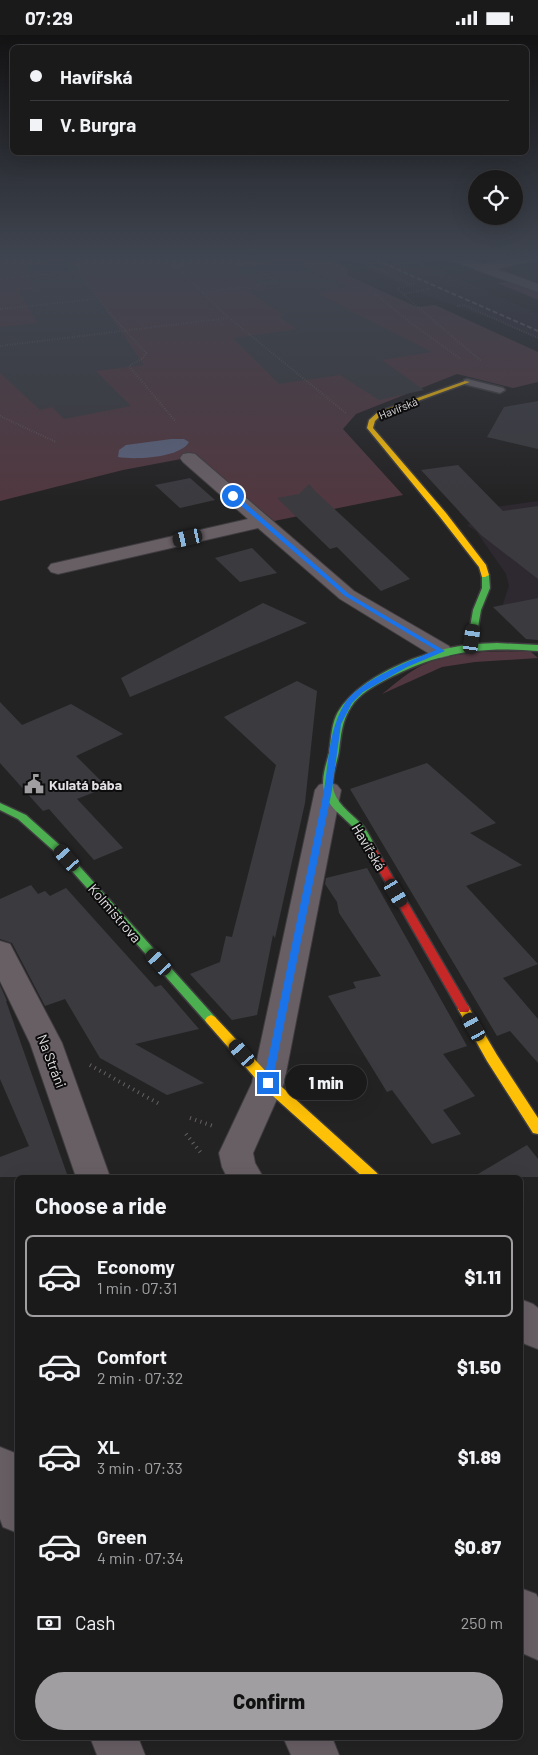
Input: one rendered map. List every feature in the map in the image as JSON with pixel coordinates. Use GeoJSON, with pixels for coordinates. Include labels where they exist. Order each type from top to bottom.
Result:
{"type":"FeatureCollection","features":[{"type":"Feature","properties":{"kind":"street","name":"Havířská"},"geometry":{"type":"LineString","coordinates":[[467,382],[386,411],[372,420],[370,428],[444,515],[483,567],[486,588],[477,610],[471,645]]}},
{"type":"Feature","properties":{"kind":"street"},"geometry":{"type":"LineString","coordinates":[[189,458],[347,595],[441,651]]}},
{"type":"Feature","properties":{"kind":"street"},"geometry":{"type":"LineString","coordinates":[[58,568],[262,521]]}},
{"type":"Feature","properties":{"kind":"street"},"geometry":{"type":"LineString","coordinates":[[244,1175],[238,1167],[236,1153],[268,1083],[328,790],[337,724],[349,702],[369,685],[404,666],[441,651],[471,645],[501,644],[538,648]]}},
{"type":"Feature","properties":{"kind":"street","name":"Havířská"},"geometry":{"type":"LineString","coordinates":[[328,790],[333,801],[360,829],[492,1058],[538,1129]]}},
{"type":"Feature","properties":{"kind":"street","name":"Kolmistrova"},"geometry":{"type":"LineString","coordinates":[[0,806],[22,817],[60,850],[268,1083],[370,1175]]}},
{"type":"Feature","properties":{"kind":"street","name":"Na Stráni"},"geometry":{"type":"LineString","coordinates":[[0,951],[46,1043],[92,1175]]}},
{"type":"Feature","properties":{"kind":"street"},"geometry":{"type":"LineString","coordinates":[[523,1319],[538,1333]]}},
{"type":"Feature","properties":{"kind":"street"},"geometry":{"type":"LineString","coordinates":[[0,1469],[15,1504]]}},
{"type":"Feature","properties":{"kind":"street"},"geometry":{"type":"LineString","coordinates":[[523,1614],[538,1637]]}},
{"type":"Feature","properties":{"kind":"street"},"geometry":{"type":"LineString","coordinates":[[115,1740],[121,1755]]}},
{"type":"Feature","properties":{"kind":"street"},"geometry":{"type":"LineString","coordinates":[[309,1740],[315,1755]]}},
{"type":"Feature","properties":{"kind":"lane"},"geometry":{"type":"LineString","coordinates":[[467,382],[500,390]]}},
{"type":"Feature","properties":{"kind":"path"},"geometry":{"type":"LineString","coordinates":[[0,346],[72,337]]}},
{"type":"Feature","properties":{"kind":"path"},"geometry":{"type":"LineString","coordinates":[[130,337],[146,353],[143,358],[128,366],[176,422]]}},
{"type":"Feature","properties":{"kind":"path"},"geometry":{"type":"LineString","coordinates":[[253,337],[349,415],[372,420]]}},
{"type":"Feature","properties":{"kind":"path"},"geometry":{"type":"LineString","coordinates":[[432,337],[455,353],[464,363],[467,382]]}},
{"type":"Feature","properties":{"kind":"path"},"geometry":{"type":"LineString","coordinates":[[452,337],[486,366]]}},
{"type":"Feature","properties":{"kind":"path"},"geometry":{"type":"LineString","coordinates":[[0,416],[56,442]]}},
{"type":"Feature","properties":{"kind":"path"},"geometry":{"type":"LineString","coordinates":[[87,1063],[161,1105]]}},
{"type":"Feature","properties":{"kind":"path"},"geometry":{"type":"LineString","coordinates":[[186,1134],[198,1149]]}},
{"type":"Feature","properties":{"kind":"shaded area"},"geometry":{"type":"Polygon","coordinates":[[[0,337],[506,337],[538,352],[538,382],[513,388],[457,374],[356,414],[343,429],[403,495],[274,521],[197,456],[123,470],[0,501],[0,337]]]}},
{"type":"Feature","properties":{"kind":"shaded area"},"geometry":{"type":"Polygon","coordinates":[[[538,501],[538,634],[524,637],[500,613],[509,586],[506,574],[476,531],[467,525],[470,524],[459,512],[538,501]]]}},
{"type":"Feature","properties":{"kind":"shaded area"},"geometry":{"type":"Polygon","coordinates":[[[530,651],[538,658],[475,662],[442,667],[382,694],[413,671],[436,660],[462,654],[530,651]]]}},
{"type":"Feature","properties":{"kind":"water"},"geometry":{"type":"Polygon","coordinates":[[[184,439],[189,442],[176,452],[167,455],[146,458],[118,457],[119,450],[126,445],[184,439]]]}},
{"type":"Feature","properties":{"kind":"building"},"geometry":{"type":"Polygon","coordinates":[[[0,337],[125,337],[144,365],[96,371],[131,406],[64,419],[52,407],[40,410],[0,373],[0,337]]]}},
{"type":"Feature","properties":{"kind":"building"},"geometry":{"type":"Polygon","coordinates":[[[403,337],[432,352],[382,360],[424,390],[379,400],[340,375],[279,384],[233,338],[403,337]]]}},
{"type":"Feature","properties":{"kind":"building"},"geometry":{"type":"Polygon","coordinates":[[[538,401],[538,449],[487,437],[504,407],[538,401]]]}},
{"type":"Feature","properties":{"kind":"building"},"geometry":{"type":"Polygon","coordinates":[[[458,465],[503,511],[538,506],[538,579],[481,535],[421,470],[458,465]]]}},
{"type":"Feature","properties":{"kind":"building"},"geometry":{"type":"Polygon","coordinates":[[[190,478],[215,500],[180,508],[155,485],[190,478]]]}},
{"type":"Feature","properties":{"kind":"building"},"geometry":{"type":"Polygon","coordinates":[[[309,484],[410,579],[381,591],[337,547],[330,549],[277,498],[299,494],[309,484]]]}},
{"type":"Feature","properties":{"kind":"building"},"geometry":{"type":"Polygon","coordinates":[[[252,548],[277,573],[240,582],[215,558],[252,548]]]}},
{"type":"Feature","properties":{"kind":"building"},"geometry":{"type":"Polygon","coordinates":[[[538,598],[538,640],[526,639],[493,607],[538,598]]]}},
{"type":"Feature","properties":{"kind":"building"},"geometry":{"type":"Polygon","coordinates":[[[263,603],[307,623],[130,697],[121,678],[263,603]]]}},
{"type":"Feature","properties":{"kind":"building"},"geometry":{"type":"Polygon","coordinates":[[[297,681],[317,691],[305,803],[275,938],[273,935],[257,1015],[232,1020],[190,974],[220,962],[226,936],[232,937],[276,765],[224,717],[297,681]]]}},
{"type":"Feature","properties":{"kind":"building"},"geometry":{"type":"Polygon","coordinates":[[[0,702],[22,725],[71,704],[123,734],[76,756],[107,787],[77,799],[123,848],[94,860],[49,809],[43,811],[0,763],[0,702]]]}},
{"type":"Feature","properties":{"kind":"building"},"geometry":{"type":"Polygon","coordinates":[[[427,763],[496,823],[470,833],[522,865],[466,886],[538,964],[503,978],[538,1019],[538,1063],[510,1031],[497,1036],[350,789],[427,763]]]}},
{"type":"Feature","properties":{"kind":"building"},"geometry":{"type":"Polygon","coordinates":[[[367,868],[467,1046],[443,1054],[475,1096],[443,1110],[461,1134],[432,1144],[392,1090],[387,1092],[328,996],[356,988],[353,982],[381,976],[339,913],[337,902],[325,884],[326,878],[367,868]]]}},
{"type":"Feature","properties":{"kind":"building"},"geometry":{"type":"Polygon","coordinates":[[[31,885],[38,894],[45,891],[50,896],[66,888],[155,987],[161,985],[199,1029],[135,1044],[204,1083],[167,1095],[100,1058],[65,999],[45,1006],[12,943],[0,939],[0,899],[31,885]]]}},
{"type":"Feature","properties":{"kind":"building"},"geometry":{"type":"Polygon","coordinates":[[[0,985],[67,1175],[15,1175],[15,1177],[0,1177],[0,1157],[29,1146],[0,1079],[0,985]]]}},
{"type":"Feature","properties":{"kind":"building"},"geometry":{"type":"Polygon","coordinates":[[[527,1145],[538,1159],[538,1177],[523,1177],[523,1175],[476,1175],[527,1145]]]}},
{"type":"Feature","properties":{"kind":"traffic: fast"},"geometry":{"type":"LineString","coordinates":[[471,644],[477,610],[486,588],[485,575]]}},
{"type":"Feature","properties":{"kind":"traffic: fast"},"geometry":{"type":"LineString","coordinates":[[372,850],[360,829],[338,807],[331,797],[328,787],[337,727],[350,701],[367,687],[388,675],[426,658],[443,653],[478,647],[517,646],[538,648]]}},
{"type":"Feature","properties":{"kind":"traffic: fast"},"geometry":{"type":"LineString","coordinates":[[0,806],[22,817],[59,850],[211,1020]]}},
{"type":"Feature","properties":{"kind":"traffic: slow"},"geometry":{"type":"LineString","coordinates":[[467,382],[380,413],[372,420],[370,428],[443,515],[483,567],[485,575]]}},
{"type":"Feature","properties":{"kind":"traffic: slow"},"geometry":{"type":"LineString","coordinates":[[464,1009],[492,1058],[538,1129]]}},
{"type":"Feature","properties":{"kind":"traffic: slow"},"geometry":{"type":"LineString","coordinates":[[211,1020],[268,1083],[370,1175]]}},
{"type":"Feature","properties":{"kind":"traffic: jam"},"geometry":{"type":"LineString","coordinates":[[372,850],[464,1009]]}},
{"type":"Feature","properties":{"kind":"place","name":"Kulatá bába"},"geometry":{"type":"Point","coordinates":[34,784]}},
{"type":"Feature","properties":{"kind":"route"},"geometry":{"type":"LineString","coordinates":[[233,496],[347,595],[441,651],[424,656],[361,690],[349,702],[337,724],[328,790],[268,1083]]}}]}
